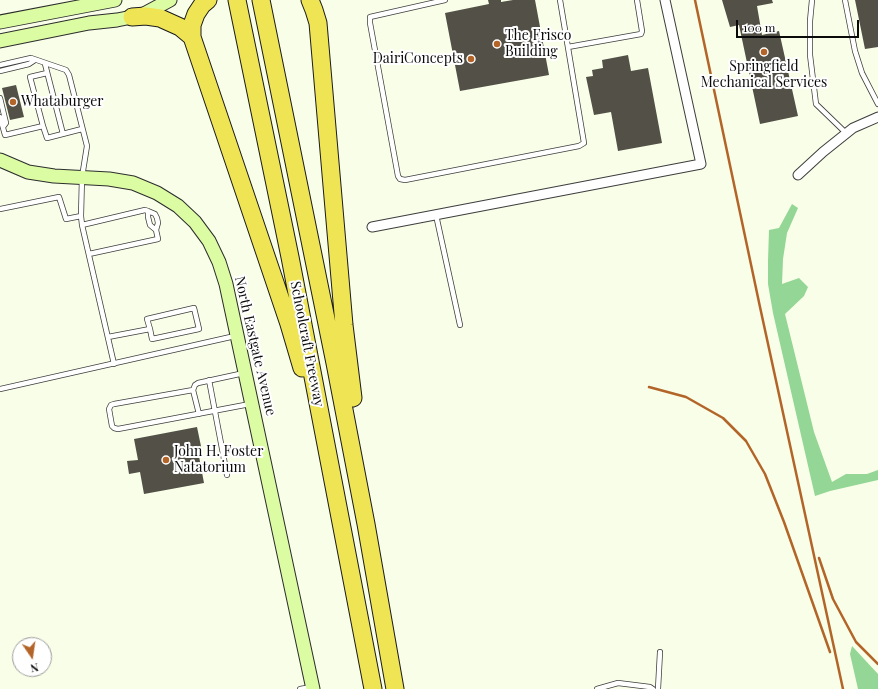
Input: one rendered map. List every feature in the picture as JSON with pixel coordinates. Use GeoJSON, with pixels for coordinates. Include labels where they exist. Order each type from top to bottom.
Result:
{"type":"FeatureCollection","features":[{"type":"Feature","properties":{"kind":"highway"},"geometry":{"type":"LineString","coordinates":[[208,0],[202,5],[196,14],[192,25],[192,37],[297,351],[313,406],[345,539]]}},
{"type":"Feature","properties":{"kind":"highway","name":"Schoolcraft Freeway"},"geometry":{"type":"LineString","coordinates":[[236,0],[290,257],[345,539],[372,689]]}},
{"type":"Feature","properties":{"kind":"highway"},"geometry":{"type":"LineString","coordinates":[[310,0],[318,23],[348,358],[356,423],[369,496],[366,524]]}},
{"type":"Feature","properties":{"kind":"highway"},"geometry":{"type":"LineString","coordinates":[[318,23],[322,0]]}},
{"type":"Feature","properties":{"kind":"highway","name":"Schoolcraft Freeway"},"geometry":{"type":"LineString","coordinates":[[262,6],[313,252],[366,524],[395,689]]}},
{"type":"Feature","properties":{"kind":"highway"},"geometry":{"type":"LineString","coordinates":[[132,17],[146,16],[160,18],[180,27],[192,37]]}},
{"type":"Feature","properties":{"kind":"street"},"geometry":{"type":"LineString","coordinates":[[0,14],[80,0]]}},
{"type":"Feature","properties":{"kind":"street"},"geometry":{"type":"LineString","coordinates":[[0,22],[115,0]]}},
{"type":"Feature","properties":{"kind":"street"},"geometry":{"type":"LineString","coordinates":[[0,41],[89,23],[142,15],[170,0]]}},
{"type":"Feature","properties":{"kind":"street"},"geometry":{"type":"LineString","coordinates":[[372,227],[701,164],[665,0]]}},
{"type":"Feature","properties":{"kind":"street"},"geometry":{"type":"LineString","coordinates":[[798,175],[846,133],[853,128],[878,117]]}},
{"type":"Feature","properties":{"kind":"street","name":"North Eastgate Avenue"},"geometry":{"type":"LineString","coordinates":[[0,160],[28,172],[54,176],[109,179],[133,183],[157,193],[178,206],[195,222],[209,241],[219,262],[226,284],[313,688]]}},
{"type":"Feature","properties":{"kind":"lane"},"geometry":{"type":"LineString","coordinates":[[445,0],[370,17],[370,24],[398,176],[400,179],[405,180],[579,146],[584,143],[560,0]]}},
{"type":"Feature","properties":{"kind":"lane"},"geometry":{"type":"LineString","coordinates":[[568,47],[641,34],[642,31],[637,0]]}},
{"type":"Feature","properties":{"kind":"lane"},"geometry":{"type":"LineString","coordinates":[[812,0],[810,21],[810,56],[816,104],[846,133]]}},
{"type":"Feature","properties":{"kind":"lane"},"geometry":{"type":"LineString","coordinates":[[845,0],[855,51],[862,73],[878,104]]}},
{"type":"Feature","properties":{"kind":"lane"},"geometry":{"type":"LineString","coordinates":[[0,65],[31,58],[66,70],[69,75],[87,146],[82,177],[82,225],[114,364]]}},
{"type":"Feature","properties":{"kind":"lane"},"geometry":{"type":"LineString","coordinates":[[0,71],[29,64],[35,60]]}},
{"type":"Feature","properties":{"kind":"lane"},"geometry":{"type":"LineString","coordinates":[[45,64],[63,134]]}},
{"type":"Feature","properties":{"kind":"lane"},"geometry":{"type":"LineString","coordinates":[[47,73],[30,77],[47,138],[82,129]]}},
{"type":"Feature","properties":{"kind":"lane"},"geometry":{"type":"LineString","coordinates":[[0,98],[6,123],[2,127]]}},
{"type":"Feature","properties":{"kind":"lane"},"geometry":{"type":"LineString","coordinates":[[0,117],[5,135],[43,126]]}},
{"type":"Feature","properties":{"kind":"lane"},"geometry":{"type":"LineString","coordinates":[[0,209],[59,197],[66,219],[81,216]]}},
{"type":"Feature","properties":{"kind":"lane"},"geometry":{"type":"LineString","coordinates":[[82,225],[143,210],[155,214],[157,218],[158,223],[156,230],[158,239],[89,254]]}},
{"type":"Feature","properties":{"kind":"lane"},"geometry":{"type":"LineString","coordinates":[[148,211],[150,225],[156,230]]}},
{"type":"Feature","properties":{"kind":"lane"},"geometry":{"type":"LineString","coordinates":[[436,215],[460,325]]}},
{"type":"Feature","properties":{"kind":"lane"},"geometry":{"type":"LineString","coordinates":[[194,308],[199,329],[152,339],[150,329],[147,319],[194,308]]}},
{"type":"Feature","properties":{"kind":"lane"},"geometry":{"type":"LineString","coordinates":[[108,337],[150,329]]}},
{"type":"Feature","properties":{"kind":"lane"},"geometry":{"type":"LineString","coordinates":[[0,389],[237,335]]}},
{"type":"Feature","properties":{"kind":"lane"},"geometry":{"type":"LineString","coordinates":[[199,414],[193,390],[194,385],[209,380],[245,373]]}},
{"type":"Feature","properties":{"kind":"lane"},"geometry":{"type":"LineString","coordinates":[[209,380],[227,476]]}},
{"type":"Feature","properties":{"kind":"lane"},"geometry":{"type":"LineString","coordinates":[[193,390],[111,405],[112,426],[118,429],[252,404]]}},
{"type":"Feature","properties":{"kind":"lane"},"geometry":{"type":"LineString","coordinates":[[658,689],[660,652]]}},
{"type":"Feature","properties":{"kind":"lane"},"geometry":{"type":"LineString","coordinates":[[597,689],[618,683],[650,687],[653,689]]}},
{"type":"Feature","properties":{"kind":"lane"},"geometry":{"type":"LineString","coordinates":[[300,689],[313,688]]}},
{"type":"Feature","properties":{"kind":"green space"},"geometry":{"type":"Polygon","coordinates":[[[792,204],[798,208],[787,233],[783,259],[782,284],[799,278],[808,287],[804,296],[785,314],[814,432],[832,482],[846,474],[867,474],[878,470],[878,480],[815,496],[773,313],[768,284],[769,230],[779,228],[792,204]]]}},
{"type":"Feature","properties":{"kind":"green space"},"geometry":{"type":"Polygon","coordinates":[[[852,646],[878,674],[878,689],[858,689],[850,654],[852,646]]]}},
{"type":"Feature","properties":{"kind":"building","name":"The Frisco Building"},"geometry":{"type":"Polygon","coordinates":[[[488,0],[501,0],[501,2],[513,0],[535,0],[549,75],[460,91],[445,13],[489,4],[488,0]]]}},
{"type":"Feature","properties":{"kind":"building","name":"Springfield Mechanical Services"},"geometry":{"type":"Polygon","coordinates":[[[722,0],[772,0],[773,3],[757,6],[762,35],[779,31],[798,116],[760,124],[739,25],[730,27],[722,0]]]}},
{"type":"Feature","properties":{"kind":"building"},"geometry":{"type":"Polygon","coordinates":[[[855,0],[878,0],[878,47],[865,49],[855,0]]]}},
{"type":"Feature","properties":{"kind":"building"},"geometry":{"type":"Polygon","coordinates":[[[628,55],[631,71],[648,68],[662,143],[618,151],[611,112],[594,115],[586,77],[593,76],[592,70],[603,68],[602,60],[628,55]]]}},
{"type":"Feature","properties":{"kind":"building","name":"Whataburger"},"geometry":{"type":"Polygon","coordinates":[[[16,85],[24,117],[10,120],[2,88],[16,85]]]}},
{"type":"Feature","properties":{"kind":"building","name":"John H. Foster Natatorium"},"geometry":{"type":"Polygon","coordinates":[[[197,427],[202,451],[198,451],[204,483],[144,494],[140,472],[129,474],[127,461],[138,460],[134,439],[197,427]]]}},
{"type":"Feature","properties":{"kind":"railway"},"geometry":{"type":"LineString","coordinates":[[695,0],[843,689]]}},
{"type":"Feature","properties":{"kind":"railway"},"geometry":{"type":"LineString","coordinates":[[649,387],[686,397],[723,418],[746,441],[765,474],[784,522],[830,652]]}},
{"type":"Feature","properties":{"kind":"railway"},"geometry":{"type":"LineString","coordinates":[[819,558],[833,599],[856,642],[878,664]]}},
{"type":"Feature","properties":{"kind":"place","name":"The Frisco Building"},"geometry":{"type":"Point","coordinates":[497,44]}},
{"type":"Feature","properties":{"kind":"place","name":"Springfield Mechanical Services"},"geometry":{"type":"Point","coordinates":[764,52]}},
{"type":"Feature","properties":{"kind":"place","name":"DairiConcepts"},"geometry":{"type":"Point","coordinates":[471,59]}},
{"type":"Feature","properties":{"kind":"place","name":"Whataburger"},"geometry":{"type":"Point","coordinates":[13,102]}},
{"type":"Feature","properties":{"kind":"place","name":"John H. Foster Natatorium"},"geometry":{"type":"Point","coordinates":[166,460]}}]}
